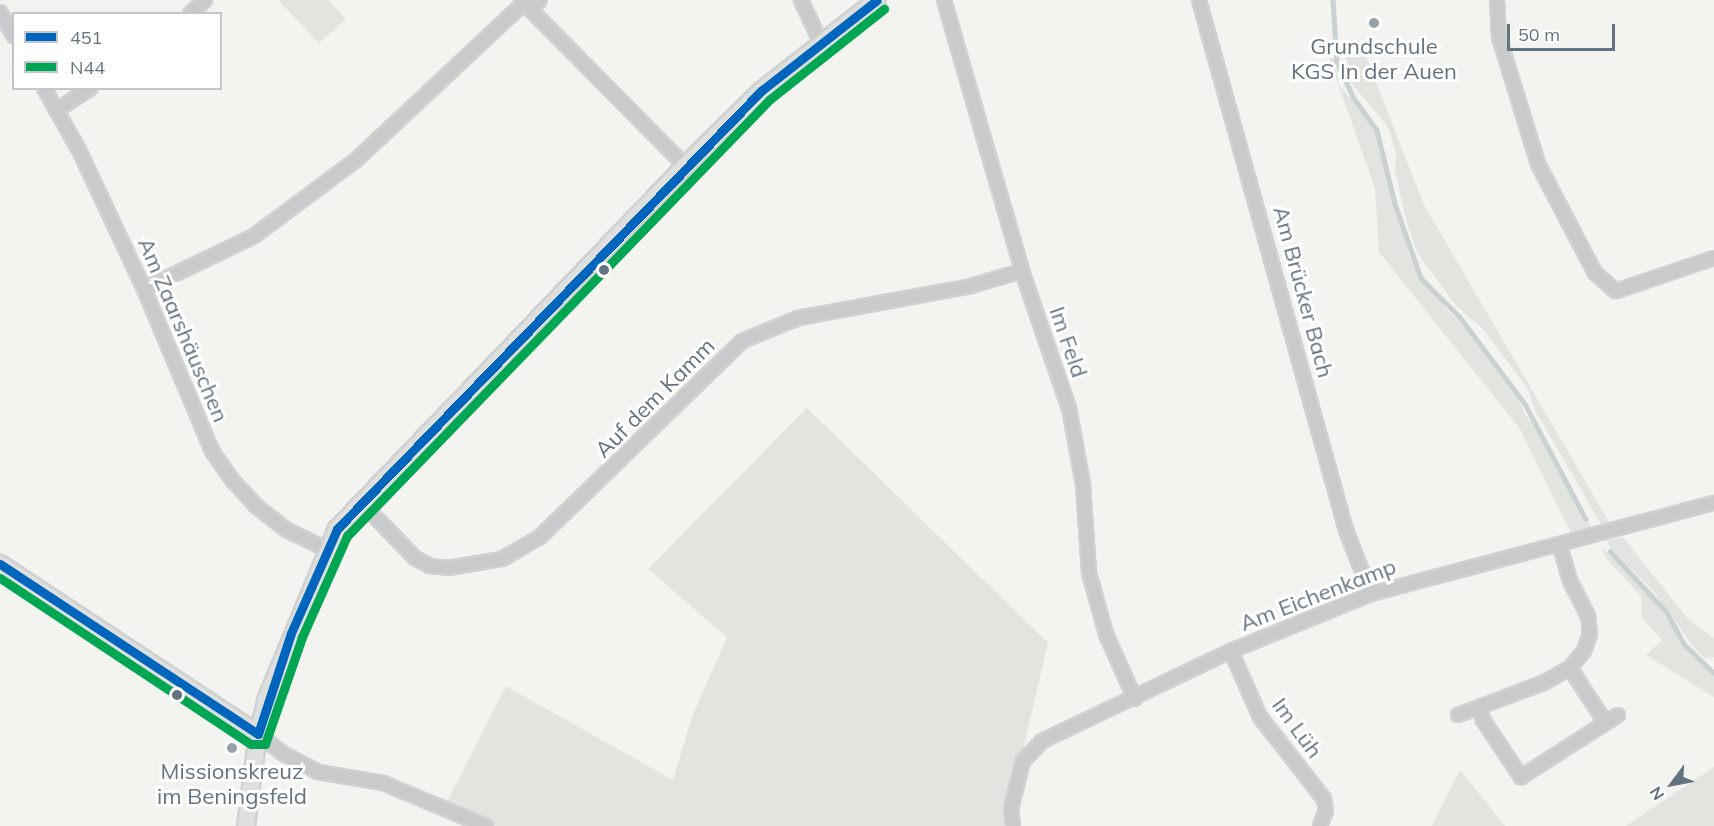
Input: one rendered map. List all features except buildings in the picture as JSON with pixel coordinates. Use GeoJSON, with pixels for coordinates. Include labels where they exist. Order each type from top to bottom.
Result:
{"type":"FeatureCollection","features":[{"type":"Feature","properties":{"kind":"street"},"geometry":{"type":"LineString","coordinates":[[192,12],[205,0]]}},
{"type":"Feature","properties":{"kind":"street"},"geometry":{"type":"LineString","coordinates":[[144,289],[254,236],[356,160],[525,4],[540,0]]}},
{"type":"Feature","properties":{"kind":"street"},"geometry":{"type":"LineString","coordinates":[[801,0],[820,41]]}},
{"type":"Feature","properties":{"kind":"street"},"geometry":{"type":"LineString","coordinates":[[246,826],[258,734],[291,633],[337,529],[685,166],[820,41],[877,0]]}},
{"type":"Feature","properties":{"kind":"street","name":"Im Feld"},"geometry":{"type":"LineString","coordinates":[[944,0],[1022,271],[1069,408],[1083,484],[1089,573],[1106,634],[1135,699]]}},
{"type":"Feature","properties":{"kind":"street","name":"Am Brücker Bach"},"geometry":{"type":"LineString","coordinates":[[1199,0],[1346,530],[1371,594]]}},
{"type":"Feature","properties":{"kind":"street"},"geometry":{"type":"LineString","coordinates":[[1497,0],[1498,37],[1538,164],[1595,273],[1616,291],[1714,258]]}},
{"type":"Feature","properties":{"kind":"street"},"geometry":{"type":"LineString","coordinates":[[525,4],[685,166]]}},
{"type":"Feature","properties":{"kind":"street"},"geometry":{"type":"LineString","coordinates":[[0,12],[12,33]]}},
{"type":"Feature","properties":{"kind":"street","name":"Am Zaarshäuschen"},"geometry":{"type":"LineString","coordinates":[[45,90],[80,150],[144,289],[212,451],[234,482],[287,530],[328,550]]}},
{"type":"Feature","properties":{"kind":"street"},"geometry":{"type":"LineString","coordinates":[[57,110],[88,90]]}},
{"type":"Feature","properties":{"kind":"street","name":"Auf dem Kamm"},"geometry":{"type":"LineString","coordinates":[[361,502],[415,558],[430,566],[448,568],[502,559],[540,537],[742,341],[798,318],[967,287],[1022,271]]}},
{"type":"Feature","properties":{"kind":"street","name":"Am Eichenkamp"},"geometry":{"type":"LineString","coordinates":[[1013,826],[1011,809],[1023,761],[1042,741],[1135,699],[1231,651],[1371,594],[1714,504]]}},
{"type":"Feature","properties":{"kind":"street"},"geometry":{"type":"LineString","coordinates":[[1458,715],[1543,683],[1570,668],[1584,651],[1590,634],[1560,544]]}},
{"type":"Feature","properties":{"kind":"street"},"geometry":{"type":"LineString","coordinates":[[0,564],[258,734],[282,753],[318,772],[383,783],[486,826]]}},
{"type":"Feature","properties":{"kind":"street","name":"Im Lüh"},"geometry":{"type":"LineString","coordinates":[[1231,651],[1260,717],[1324,799],[1326,811],[1320,826]]}},
{"type":"Feature","properties":{"kind":"street"},"geometry":{"type":"LineString","coordinates":[[1570,668],[1605,722]]}},
{"type":"Feature","properties":{"kind":"street"},"geometry":{"type":"LineString","coordinates":[[1480,707],[1483,720],[1521,777],[1618,715]]}},
{"type":"Feature","properties":{"kind":"shaded area"},"geometry":{"type":"Polygon","coordinates":[[[278,0],[328,0],[346,19],[319,43],[278,0]]]}},
{"type":"Feature","properties":{"kind":"shaded area"},"geometry":{"type":"Polygon","coordinates":[[[1362,47],[1424,205],[1609,522],[1601,524],[1535,410],[1528,389],[1482,328],[1456,306],[1417,252],[1407,223],[1395,171],[1396,152],[1387,125],[1350,82],[1345,52],[1362,47]]]}},
{"type":"Feature","properties":{"kind":"shaded area"},"geometry":{"type":"Polygon","coordinates":[[[1335,57],[1339,85],[1376,128],[1410,257],[1448,311],[1473,333],[1523,399],[1519,400],[1525,414],[1550,450],[1591,527],[1571,533],[1520,429],[1379,252],[1375,188],[1329,59],[1335,57]]]}},
{"type":"Feature","properties":{"kind":"shaded area"},"geometry":{"type":"Polygon","coordinates":[[[807,408],[1048,643],[1005,826],[496,826],[447,802],[506,686],[673,780],[692,717],[727,637],[648,569],[807,408]]]}},
{"type":"Feature","properties":{"kind":"shaded area"},"geometry":{"type":"Polygon","coordinates":[[[1623,537],[1688,619],[1714,638],[1714,657],[1704,658],[1695,649],[1654,592],[1612,550],[1607,541],[1623,537]]]}},
{"type":"Feature","properties":{"kind":"shaded area"},"geometry":{"type":"Polygon","coordinates":[[[1600,546],[1649,593],[1691,653],[1714,676],[1714,697],[1646,655],[1662,640],[1642,618],[1641,596],[1606,558],[1600,546]]]}},
{"type":"Feature","properties":{"kind":"shaded area"},"geometry":{"type":"Polygon","coordinates":[[[1714,767],[1714,826],[1626,826],[1714,767]]]}},
{"type":"Feature","properties":{"kind":"shaded area"},"geometry":{"type":"Polygon","coordinates":[[[1460,770],[1505,826],[1432,826],[1460,770]]]}},
{"type":"Feature","properties":{"kind":"waterway"},"geometry":{"type":"LineString","coordinates":[[1333,0],[1337,62],[1353,97],[1377,130],[1395,204],[1421,278],[1460,317],[1525,404],[1586,519]]}},
{"type":"Feature","properties":{"kind":"waterway"},"geometry":{"type":"LineString","coordinates":[[1610,551],[1666,611],[1685,645],[1714,673]]}},
{"type":"Feature","properties":{"kind":"transit line","name":"451"},"geometry":{"type":"LineString","coordinates":[[258,734],[291,633],[337,529],[761,91],[877,0]]}},
{"type":"Feature","properties":{"kind":"transit line","name":"N44"},"geometry":{"type":"LineString","coordinates":[[0,578],[251,744],[265,744],[302,637],[347,536],[769,100],[884,9]]}},
{"type":"Feature","properties":{"kind":"transit line","name":"451"},"geometry":{"type":"LineString","coordinates":[[0,564],[258,734]]}},
{"type":"Feature","properties":{"kind":"place","name":"Grundschule KGS In der Auen"},"geometry":{"type":"Point","coordinates":[1374,23]}},
{"type":"Feature","properties":{"kind":"place","name":"Missionskreuz im Beningsfeld"},"geometry":{"type":"Point","coordinates":[232,748]}}]}
